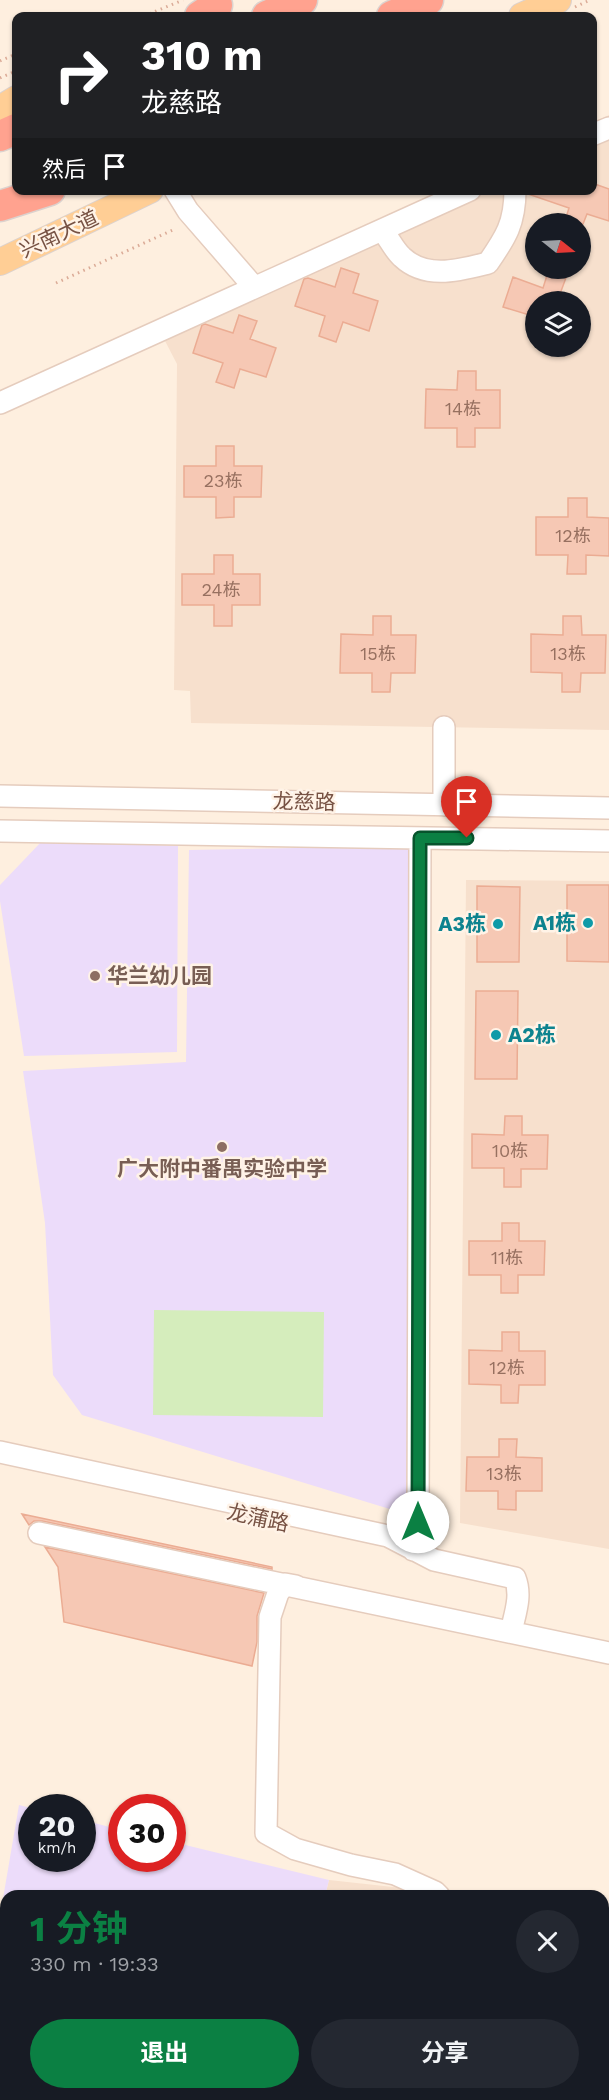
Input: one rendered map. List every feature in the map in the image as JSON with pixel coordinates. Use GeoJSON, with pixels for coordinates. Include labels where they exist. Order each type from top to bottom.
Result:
{"type":"FeatureCollection","features":[{"type":"Feature","properties":{"kind":"highway"},"geometry":{"type":"LineString","coordinates":[[276,12],[302,0]]}},
{"type":"Feature","properties":{"kind":"highway"},"geometry":{"type":"LineString","coordinates":[[401,12],[428,0]]}},
{"type":"Feature","properties":{"kind":"highway"},"geometry":{"type":"LineString","coordinates":[[0,206],[34,195]]}},
{"type":"Feature","properties":{"kind":"main road"},"geometry":{"type":"LineString","coordinates":[[534,12],[558,0]]}},
{"type":"Feature","properties":{"kind":"main road","name":"兴南大道"},"geometry":{"type":"LineString","coordinates":[[0,262],[140,195]]}},
{"type":"Feature","properties":{"kind":"street"},"geometry":{"type":"LineString","coordinates":[[177,195],[188,211],[254,287]]}},
{"type":"Feature","properties":{"kind":"street"},"geometry":{"type":"LineString","coordinates":[[0,403],[459,195]]}},
{"type":"Feature","properties":{"kind":"street"},"geometry":{"type":"LineString","coordinates":[[382,230],[402,258],[420,268],[441,273],[488,263],[503,241],[515,213],[515,195]]}},
{"type":"Feature","properties":{"kind":"street"},"geometry":{"type":"LineString","coordinates":[[444,727],[444,805]]}},
{"type":"Feature","properties":{"kind":"street","name":"龙慈路"},"geometry":{"type":"LineString","coordinates":[[0,796],[609,808]]}},
{"type":"Feature","properties":{"kind":"street","name":"龙慈路"},"geometry":{"type":"LineString","coordinates":[[0,831],[609,841]]}},
{"type":"Feature","properties":{"kind":"street"},"geometry":{"type":"LineString","coordinates":[[413,1550],[418,1522],[420,838]]}},
{"type":"Feature","properties":{"kind":"street","name":"龙蒲路"},"geometry":{"type":"LineString","coordinates":[[0,1452],[388,1536],[434,1560],[509,1581]]}},
{"type":"Feature","properties":{"kind":"street","name":"龙蒲路"},"geometry":{"type":"LineString","coordinates":[[0,1463],[385,1545],[430,1565],[509,1581]]}},
{"type":"Feature","properties":{"kind":"street"},"geometry":{"type":"LineString","coordinates":[[39,1533],[609,1653]]}},
{"type":"Feature","properties":{"kind":"street"},"geometry":{"type":"LineString","coordinates":[[502,1630],[519,1597],[519,1587],[515,1578],[509,1581]]}},
{"type":"Feature","properties":{"kind":"street"},"geometry":{"type":"LineString","coordinates":[[286,1585],[278,1593],[270,1617],[266,1833],[295,1849],[351,1865],[395,1874],[431,1890]]}},
{"type":"Feature","properties":{"kind":"path"},"geometry":{"type":"LineString","coordinates":[[154,12],[183,0]]}},
{"type":"Feature","properties":{"kind":"path"},"geometry":{"type":"LineString","coordinates":[[56,282],[175,229]]}},
{"type":"Feature","properties":{"kind":"shaded area"},"geometry":{"type":"Polygon","coordinates":[[[609,115],[609,730],[191,723],[190,691],[174,690],[177,364],[164,339],[450,195],[597,195],[597,121],[609,115]]]}},
{"type":"Feature","properties":{"kind":"shaded area","name":"华兰幼儿园"},"geometry":{"type":"Polygon","coordinates":[[[43,840],[178,846],[177,1052],[24,1056],[0,901],[0,885],[43,840]]]}},
{"type":"Feature","properties":{"kind":"shaded area","name":"广大附中番禺实验中学"},"geometry":{"type":"Polygon","coordinates":[[[413,846],[406,1514],[82,1415],[53,1375],[45,1223],[23,1071],[186,1062],[189,850],[413,846]]]}},
{"type":"Feature","properties":{"kind":"shaded area"},"geometry":{"type":"Polygon","coordinates":[[[466,880],[609,881],[609,1549],[460,1523],[466,880]]]}},
{"type":"Feature","properties":{"kind":"shaded area"},"geometry":{"type":"Polygon","coordinates":[[[18,1811],[18,1872],[96,1872],[96,1823],[108,1827],[108,1872],[186,1872],[186,1845],[329,1880],[326,1890],[4,1890],[18,1811]]]}},
{"type":"Feature","properties":{"kind":"shaded area"},"geometry":{"type":"Polygon","coordinates":[[[329,1880],[420,1890],[326,1890],[329,1880]]]}},
{"type":"Feature","properties":{"kind":"green space"},"geometry":{"type":"Polygon","coordinates":[[[154,1310],[324,1312],[323,1417],[153,1415],[154,1310]]]}},
{"type":"Feature","properties":{"kind":"building"},"geometry":{"type":"Polygon","coordinates":[[[597,185],[609,189],[609,221],[591,215],[591,213],[567,213],[569,208],[531,195],[597,195],[597,185]]]}},
{"type":"Feature","properties":{"kind":"building"},"geometry":{"type":"Polygon","coordinates":[[[341,268],[359,274],[353,293],[378,301],[369,331],[343,322],[336,342],[319,336],[325,316],[295,306],[304,279],[308,278],[335,287],[341,268]]]}},
{"type":"Feature","properties":{"kind":"building"},"geometry":{"type":"Polygon","coordinates":[[[513,277],[543,288],[546,279],[566,279],[561,291],[525,291],[525,314],[503,307],[513,277]]]}},
{"type":"Feature","properties":{"kind":"building"},"geometry":{"type":"Polygon","coordinates":[[[239,315],[257,321],[250,339],[276,348],[266,377],[240,369],[234,388],[216,382],[223,363],[193,353],[202,325],[233,333],[239,315]]]}},
{"type":"Feature","properties":{"kind":"building"},"geometry":{"type":"Polygon","coordinates":[[[458,371],[476,371],[476,390],[500,390],[500,428],[475,428],[475,447],[457,447],[457,428],[425,428],[426,389],[457,390],[458,371]]]}},
{"type":"Feature","properties":{"kind":"building"},"geometry":{"type":"Polygon","coordinates":[[[216,446],[234,446],[234,466],[262,466],[261,497],[234,497],[234,517],[216,518],[216,497],[184,497],[184,466],[216,466],[216,446]]]}},
{"type":"Feature","properties":{"kind":"building"},"geometry":{"type":"Polygon","coordinates":[[[568,498],[587,498],[587,517],[609,518],[609,556],[586,555],[586,574],[567,574],[568,555],[536,555],[536,517],[568,517],[568,498]]]}},
{"type":"Feature","properties":{"kind":"building"},"geometry":{"type":"Polygon","coordinates":[[[214,555],[233,555],[233,574],[260,574],[260,605],[232,605],[232,626],[214,626],[214,605],[182,605],[182,574],[214,574],[214,555]]]}},
{"type":"Feature","properties":{"kind":"building"},"geometry":{"type":"Polygon","coordinates":[[[373,616],[391,616],[391,635],[416,635],[415,673],[391,673],[390,692],[372,692],[372,673],[340,673],[341,634],[373,635],[373,616]]]}},
{"type":"Feature","properties":{"kind":"building"},"geometry":{"type":"Polygon","coordinates":[[[563,616],[581,616],[582,635],[606,635],[605,673],[581,673],[580,692],[562,692],[562,673],[531,672],[531,634],[563,635],[563,616]]]}},
{"type":"Feature","properties":{"kind":"building","name":"A1栋"},"geometry":{"type":"Polygon","coordinates":[[[567,885],[609,885],[609,962],[567,961],[567,885]]]}},
{"type":"Feature","properties":{"kind":"building","name":"A3栋"},"geometry":{"type":"Polygon","coordinates":[[[477,886],[520,887],[519,962],[477,962],[477,886]]]}},
{"type":"Feature","properties":{"kind":"building","name":"A2栋"},"geometry":{"type":"Polygon","coordinates":[[[476,991],[518,991],[517,1079],[475,1079],[476,991]]]}},
{"type":"Feature","properties":{"kind":"building"},"geometry":{"type":"Polygon","coordinates":[[[505,1116],[522,1116],[522,1135],[548,1135],[547,1169],[521,1169],[521,1187],[504,1187],[504,1168],[472,1168],[472,1134],[504,1135],[505,1116]]]}},
{"type":"Feature","properties":{"kind":"building"},"geometry":{"type":"Polygon","coordinates":[[[502,1223],[519,1223],[519,1241],[545,1241],[544,1275],[518,1275],[518,1293],[501,1293],[501,1275],[469,1275],[469,1241],[502,1241],[502,1223]]]}},
{"type":"Feature","properties":{"kind":"building"},"geometry":{"type":"Polygon","coordinates":[[[502,1332],[519,1332],[519,1351],[545,1351],[545,1385],[519,1385],[518,1403],[501,1403],[501,1385],[469,1384],[469,1350],[502,1351],[502,1332]]]}},
{"type":"Feature","properties":{"kind":"building"},"geometry":{"type":"Polygon","coordinates":[[[499,1439],[517,1439],[516,1457],[542,1458],[542,1491],[516,1491],[516,1510],[498,1509],[498,1491],[466,1491],[467,1457],[499,1457],[499,1439]]]}},
{"type":"Feature","properties":{"kind":"building"},"geometry":{"type":"Polygon","coordinates":[[[22,1514],[272,1567],[272,1569],[42,1521],[34,1521],[29,1525],[22,1514]]]}},
{"type":"Feature","properties":{"kind":"building"},"geometry":{"type":"Polygon","coordinates":[[[45,1547],[264,1593],[257,1616],[257,1642],[252,1666],[64,1622],[58,1567],[45,1547]]]}},
{"type":"Feature","properties":{"kind":"place","name":"A1栋"},"geometry":{"type":"Point","coordinates":[588,923]}},
{"type":"Feature","properties":{"kind":"place","name":"A3栋"},"geometry":{"type":"Point","coordinates":[498,924]}},
{"type":"Feature","properties":{"kind":"place","name":"华兰幼儿园"},"geometry":{"type":"Point","coordinates":[95,976]}},
{"type":"Feature","properties":{"kind":"place","name":"A2栋"},"geometry":{"type":"Point","coordinates":[496,1035]}},
{"type":"Feature","properties":{"kind":"place","name":"广大附中番禺实验中学"},"geometry":{"type":"Point","coordinates":[222,1147]}},
{"type":"Feature","properties":{"kind":"route"},"geometry":{"type":"LineString","coordinates":[[418,1522],[420,838],[467,838]]}}]}
